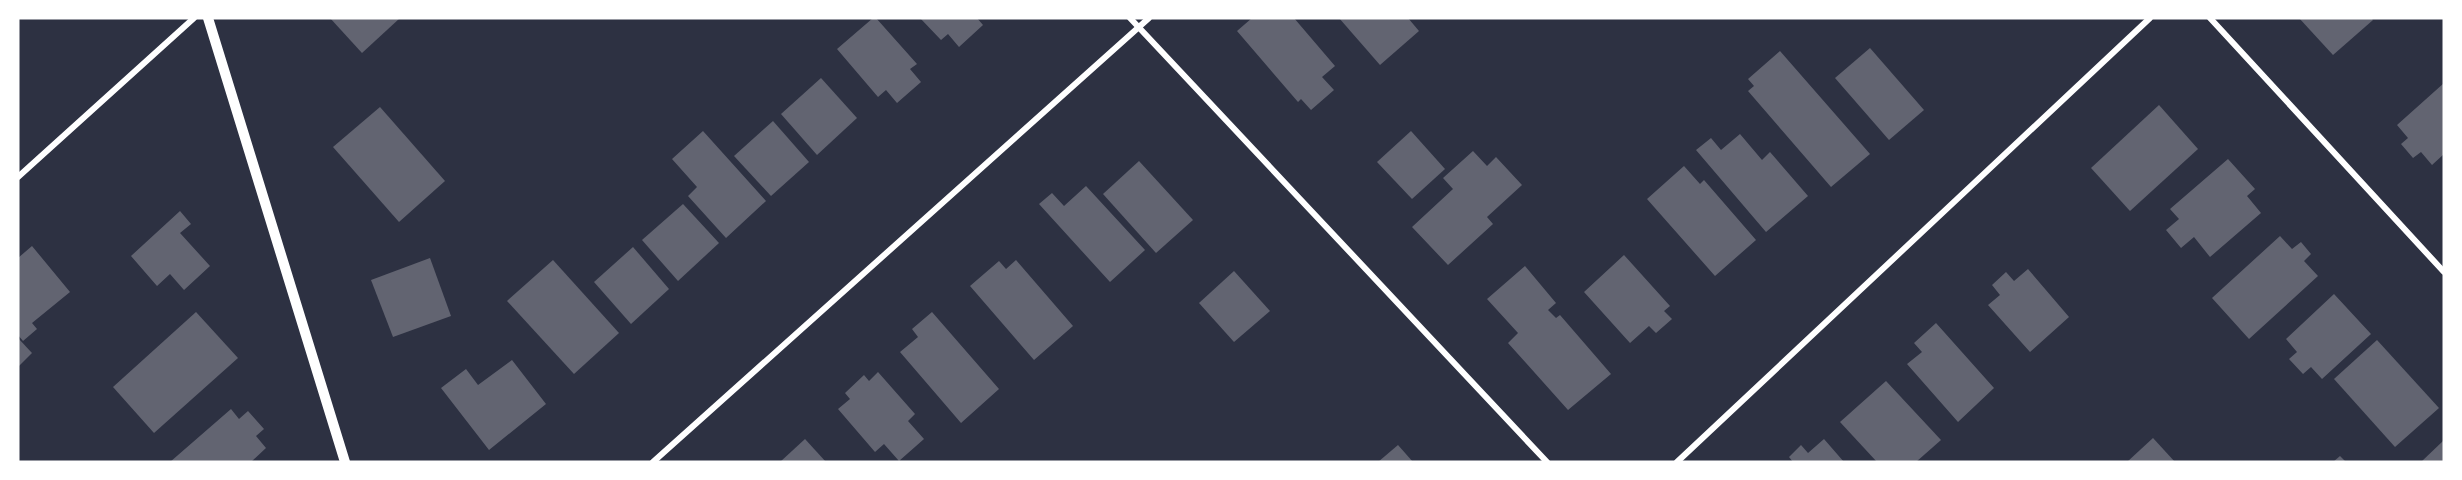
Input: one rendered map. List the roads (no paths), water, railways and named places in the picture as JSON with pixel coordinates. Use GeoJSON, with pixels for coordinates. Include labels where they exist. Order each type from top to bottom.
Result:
{"type":"FeatureCollection","features":[{"type":"Feature","properties":{"kind":"street"},"geometry":{"type":"LineString","coordinates":[[18,177],[194,18]]}},
{"type":"Feature","properties":{"kind":"street"},"geometry":{"type":"LineString","coordinates":[[208,18],[345,462]]}},
{"type":"Feature","properties":{"kind":"street"},"geometry":{"type":"LineString","coordinates":[[1130,18],[1547,462]]}},
{"type":"Feature","properties":{"kind":"street"},"geometry":{"type":"LineString","coordinates":[[653,462],[1149,18]]}},
{"type":"Feature","properties":{"kind":"street"},"geometry":{"type":"LineString","coordinates":[[1677,462],[2150,18]]}},
{"type":"Feature","properties":{"kind":"street"},"geometry":{"type":"LineString","coordinates":[[2210,18],[2444,272]]}}]}
